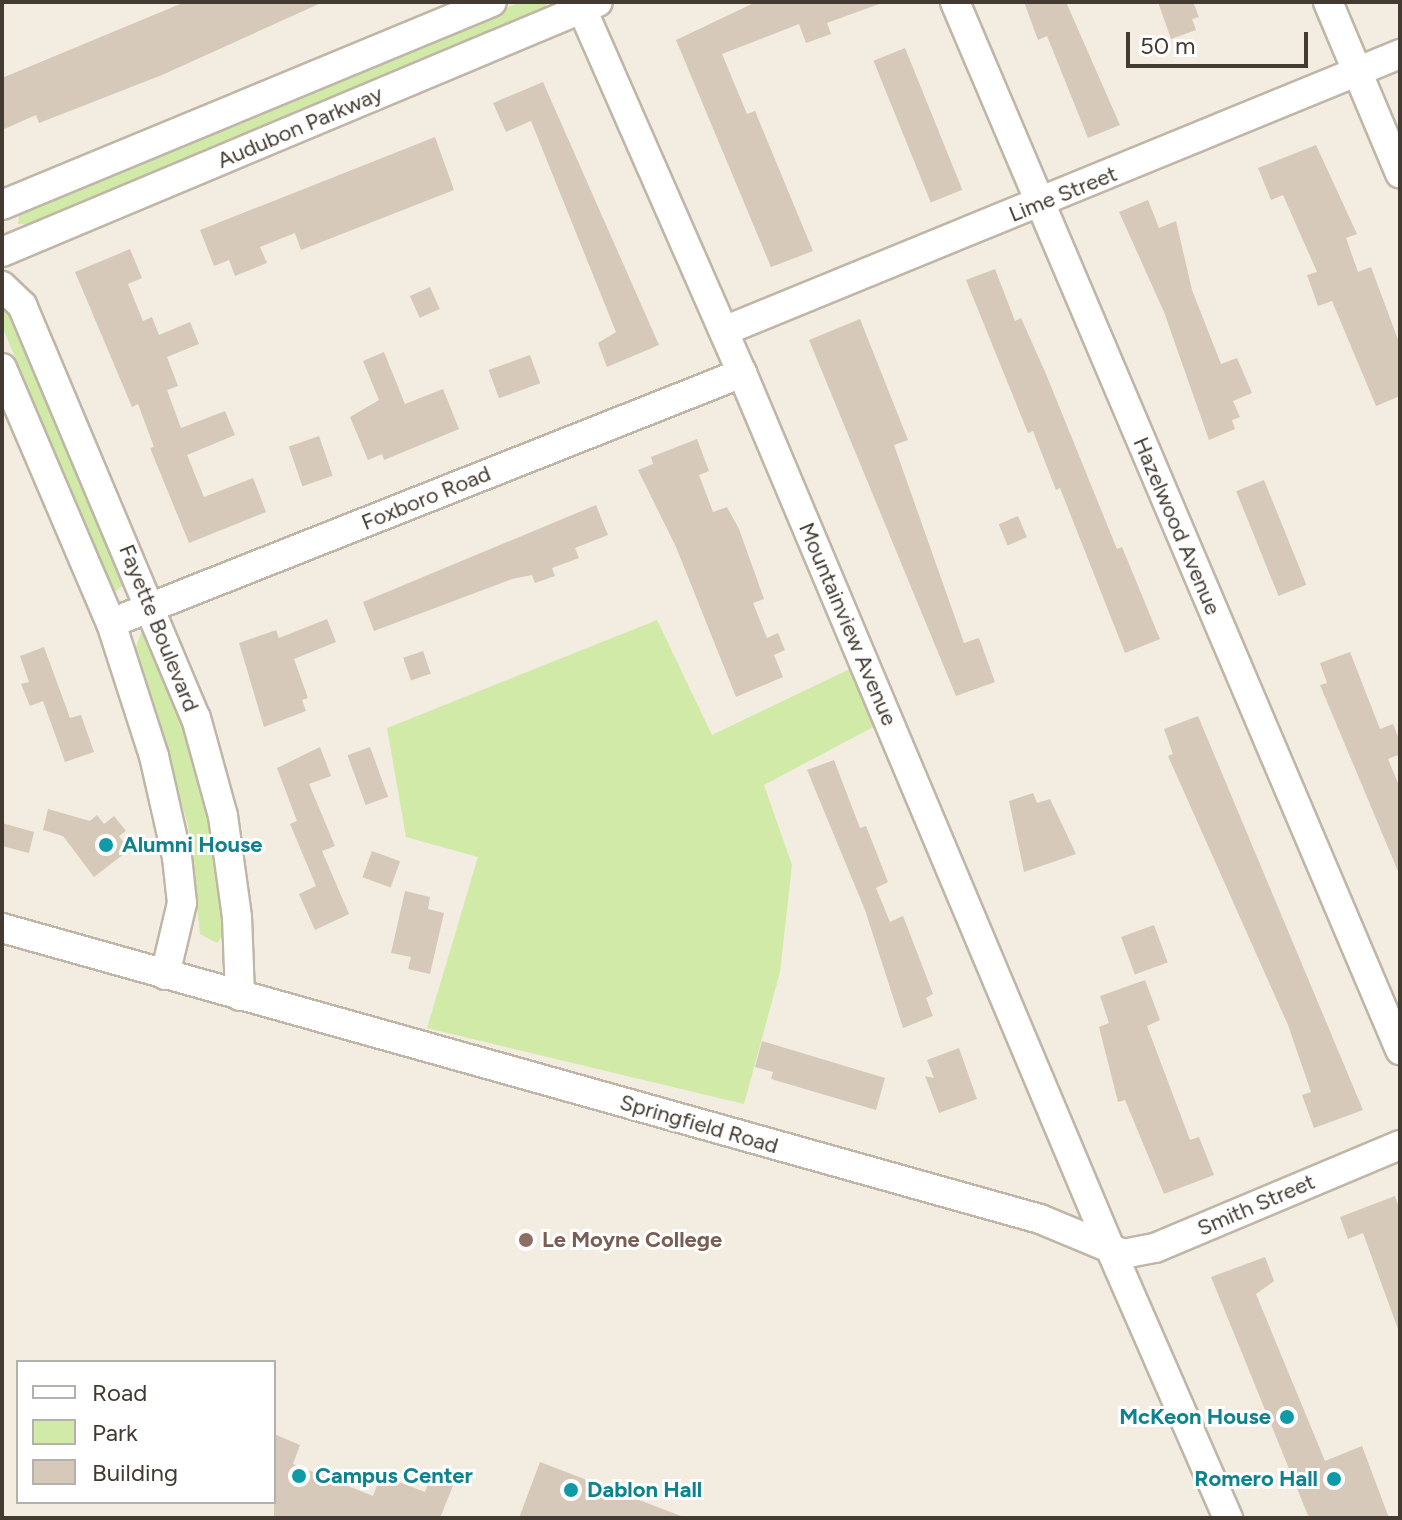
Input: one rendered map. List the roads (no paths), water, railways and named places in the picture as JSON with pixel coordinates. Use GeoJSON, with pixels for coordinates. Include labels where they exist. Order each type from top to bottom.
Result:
{"type":"FeatureCollection","features":[{"type":"Feature","properties":{"kind":"street","name":"Audubon Parkway"},"geometry":{"type":"LineString","coordinates":[[2,205],[492,2]]}},
{"type":"Feature","properties":{"kind":"street","name":"Hazelwood Avenue"},"geometry":{"type":"LineString","coordinates":[[955,2],[1400,1050]]}},
{"type":"Feature","properties":{"kind":"street"},"geometry":{"type":"LineString","coordinates":[[1328,2],[1400,173]]}},
{"type":"Feature","properties":{"kind":"street","name":"Audubon Parkway"},"geometry":{"type":"LineString","coordinates":[[2,252],[586,4]]}},
{"type":"Feature","properties":{"kind":"street","name":"Mountainview Avenue"},"geometry":{"type":"LineString","coordinates":[[586,4],[1110,1248]]}},
{"type":"Feature","properties":{"kind":"street","name":"Lime Street"},"geometry":{"type":"LineString","coordinates":[[724,331],[1041,204],[1400,54]]}},
{"type":"Feature","properties":{"kind":"street","name":"Fayette Boulevard"},"geometry":{"type":"LineString","coordinates":[[2,286],[22,305],[153,607],[196,718],[223,816],[237,917],[240,996]]}},
{"type":"Feature","properties":{"kind":"street","name":"Fayette Boulevard"},"geometry":{"type":"LineString","coordinates":[[2,368],[111,623],[154,756],[177,857],[182,903],[165,975]]}},
{"type":"Feature","properties":{"kind":"street","name":"Foxboro Road"},"geometry":{"type":"LineString","coordinates":[[111,623],[742,373]]}},
{"type":"Feature","properties":{"kind":"street","name":"Springfield Road"},"geometry":{"type":"LineString","coordinates":[[2,928],[1026,1215],[1110,1248]]}},
{"type":"Feature","properties":{"kind":"street","name":"Smith Street"},"geometry":{"type":"LineString","coordinates":[[1110,1248],[1123,1254],[1155,1248],[1400,1145]]}},
{"type":"Feature","properties":{"kind":"street"},"geometry":{"type":"LineString","coordinates":[[1110,1248],[1228,1518]]}},
{"type":"Feature","properties":{"kind":"place","name":"Alumni House"},"geometry":{"type":"Point","coordinates":[106,845]}},
{"type":"Feature","properties":{"kind":"place","name":"Le Moyne College"},"geometry":{"type":"Point","coordinates":[526,1240]}},
{"type":"Feature","properties":{"kind":"place","name":"McKeon House"},"geometry":{"type":"Point","coordinates":[1287,1417]}},
{"type":"Feature","properties":{"kind":"place","name":"Campus Center"},"geometry":{"type":"Point","coordinates":[299,1476]}},
{"type":"Feature","properties":{"kind":"place","name":"Romero Hall"},"geometry":{"type":"Point","coordinates":[1334,1479]}},
{"type":"Feature","properties":{"kind":"place","name":"Dablon Hall"},"geometry":{"type":"Point","coordinates":[571,1490]}}]}
